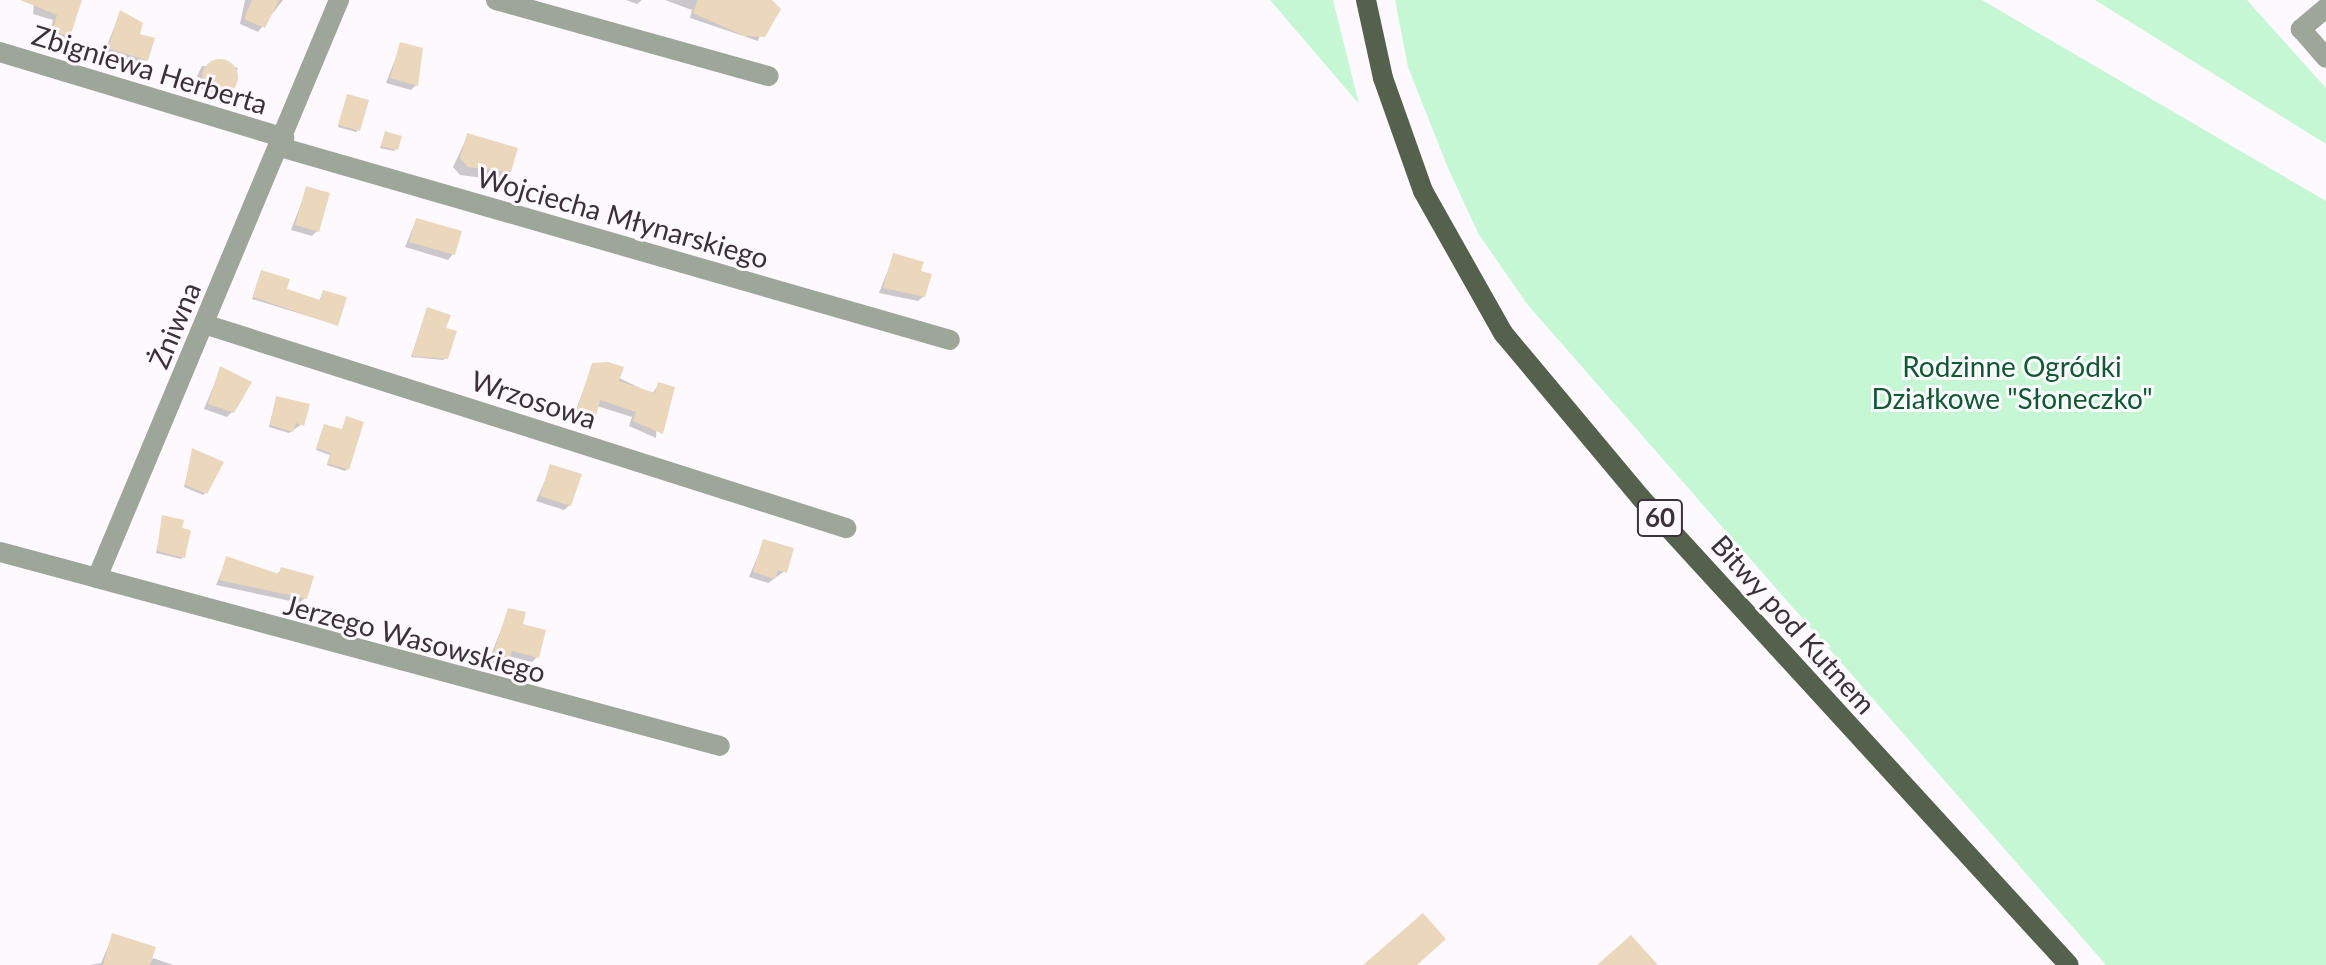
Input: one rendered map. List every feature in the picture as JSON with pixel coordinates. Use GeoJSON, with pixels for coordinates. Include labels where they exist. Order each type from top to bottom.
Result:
{"type":"FeatureCollection","features":[{"type":"Feature","properties":{"kind":"main road","name":"Bitwy pod Kutnem"},"geometry":{"type":"LineString","coordinates":[[1366,0],[1383,78],[1423,191],[1503,333],[1641,498],[2069,965]]}},
{"type":"Feature","properties":{"kind":"street","name":"Żniwna"},"geometry":{"type":"LineString","coordinates":[[97,578],[282,143],[339,0]]}},
{"type":"Feature","properties":{"kind":"street"},"geometry":{"type":"LineString","coordinates":[[496,0],[769,76]]}},
{"type":"Feature","properties":{"kind":"street"},"geometry":{"type":"LineString","coordinates":[[2326,8],[2301,29],[2326,58]]}},
{"type":"Feature","properties":{"kind":"street","name":"Zbigniewa Herberta"},"geometry":{"type":"LineString","coordinates":[[0,52],[282,143]]}},
{"type":"Feature","properties":{"kind":"street","name":"Wojciecha Młynarskiego"},"geometry":{"type":"LineString","coordinates":[[282,143],[950,340]]}},
{"type":"Feature","properties":{"kind":"street","name":"Wrzosowa"},"geometry":{"type":"LineString","coordinates":[[204,324],[846,528]]}},
{"type":"Feature","properties":{"kind":"street"},"geometry":{"type":"LineString","coordinates":[[0,552],[97,578]]}},
{"type":"Feature","properties":{"kind":"street","name":"Jerzego Wasowskiego"},"geometry":{"type":"LineString","coordinates":[[97,578],[720,746]]}},
{"type":"Feature","properties":{"kind":"green space"},"geometry":{"type":"Polygon","coordinates":[[[1270,0],[1333,0],[1359,104],[1270,0]]]}},
{"type":"Feature","properties":{"kind":"green space","name":"Rodzinne Ogródki Działkowe \"Słoneczko\""},"geometry":{"type":"Polygon","coordinates":[[[1395,0],[1982,0],[2326,201],[2326,965],[2106,965],[1527,304],[1478,233],[1448,168],[1408,67],[1395,0]]]}},
{"type":"Feature","properties":{"kind":"green space"},"geometry":{"type":"Polygon","coordinates":[[[2095,0],[2247,0],[2326,88],[2326,144],[2095,0]]]}},
{"type":"Feature","properties":{"kind":"building"},"geometry":{"type":"Polygon","coordinates":[[[20,0],[82,0],[70,37],[52,31],[57,15],[20,0]]]}},
{"type":"Feature","properties":{"kind":"building"},"geometry":{"type":"Polygon","coordinates":[[[252,0],[279,0],[265,28],[244,19],[252,0]]]}},
{"type":"Feature","properties":{"kind":"building"},"geometry":{"type":"Polygon","coordinates":[[[698,0],[772,0],[781,9],[765,37],[744,36],[693,13],[698,0]]]}},
{"type":"Feature","properties":{"kind":"building"},"geometry":{"type":"Polygon","coordinates":[[[120,10],[143,23],[140,34],[155,38],[148,61],[108,48],[120,10]]]}},
{"type":"Feature","properties":{"kind":"building"},"geometry":{"type":"Polygon","coordinates":[[[400,42],[423,48],[418,86],[390,78],[400,42]]]}},
{"type":"Feature","properties":{"kind":"building"},"geometry":{"type":"Polygon","coordinates":[[[220,59],[233,64],[238,77],[233,90],[220,95],[207,90],[202,77],[207,64],[220,59]]]}},
{"type":"Feature","properties":{"kind":"building"},"geometry":{"type":"Polygon","coordinates":[[[347,94],[369,100],[360,131],[338,125],[347,94]]]}},
{"type":"Feature","properties":{"kind":"building"},"geometry":{"type":"Polygon","coordinates":[[[385,131],[402,136],[398,150],[381,146],[385,131]]]}},
{"type":"Feature","properties":{"kind":"building"},"geometry":{"type":"Polygon","coordinates":[[[467,133],[518,148],[511,172],[468,167],[460,158],[467,133]]]}},
{"type":"Feature","properties":{"kind":"building"},"geometry":{"type":"Polygon","coordinates":[[[306,186],[330,193],[319,232],[295,225],[306,186]]]}},
{"type":"Feature","properties":{"kind":"building"},"geometry":{"type":"Polygon","coordinates":[[[416,218],[462,231],[455,255],[409,242],[416,218]]]}},
{"type":"Feature","properties":{"kind":"building"},"geometry":{"type":"Polygon","coordinates":[[[893,253],[924,262],[921,271],[932,274],[925,297],[883,288],[893,253]]]}},
{"type":"Feature","properties":{"kind":"building"},"geometry":{"type":"Polygon","coordinates":[[[261,270],[290,279],[287,289],[320,300],[323,290],[347,297],[338,326],[253,297],[261,270]]]}},
{"type":"Feature","properties":{"kind":"building"},"geometry":{"type":"Polygon","coordinates":[[[427,307],[451,315],[446,328],[457,331],[448,359],[412,356],[427,307]]]}},
{"type":"Feature","properties":{"kind":"building"},"geometry":{"type":"Polygon","coordinates":[[[608,362],[624,367],[619,381],[655,393],[658,382],[675,387],[663,434],[633,421],[636,412],[600,400],[596,416],[577,410],[592,363],[608,362]]]}},
{"type":"Feature","properties":{"kind":"building"},"geometry":{"type":"Polygon","coordinates":[[[220,366],[252,382],[234,413],[208,404],[220,366]]]}},
{"type":"Feature","properties":{"kind":"building"},"geometry":{"type":"Polygon","coordinates":[[[276,396],[310,404],[304,426],[296,423],[293,432],[270,425],[276,396]]]}},
{"type":"Feature","properties":{"kind":"building"},"geometry":{"type":"Polygon","coordinates":[[[346,416],[364,422],[349,470],[327,463],[331,453],[316,448],[324,424],[342,429],[346,416]]]}},
{"type":"Feature","properties":{"kind":"building"},"geometry":{"type":"Polygon","coordinates":[[[192,448],[224,462],[207,494],[185,485],[192,448]]]}},
{"type":"Feature","properties":{"kind":"building"},"geometry":{"type":"Polygon","coordinates":[[[550,464],[582,474],[571,506],[540,496],[550,464]]]}},
{"type":"Feature","properties":{"kind":"building"},"geometry":{"type":"Polygon","coordinates":[[[162,515],[184,520],[182,528],[191,530],[185,558],[157,551],[162,515]]]}},
{"type":"Feature","properties":{"kind":"building"},"geometry":{"type":"Polygon","coordinates":[[[763,539],[794,548],[787,573],[778,570],[775,579],[753,572],[763,539]]]}},
{"type":"Feature","properties":{"kind":"building"},"geometry":{"type":"Polygon","coordinates":[[[226,556],[279,574],[281,567],[314,576],[307,599],[219,580],[226,556]]]}},
{"type":"Feature","properties":{"kind":"building"},"geometry":{"type":"Polygon","coordinates":[[[508,608],[526,612],[523,624],[546,630],[539,658],[512,651],[509,661],[492,657],[508,608]]]}},
{"type":"Feature","properties":{"kind":"building"},"geometry":{"type":"Polygon","coordinates":[[[1423,913],[1446,939],[1417,965],[1363,965],[1423,913]]]}},
{"type":"Feature","properties":{"kind":"building"},"geometry":{"type":"Polygon","coordinates":[[[112,933],[156,947],[150,965],[103,965],[112,933]]]}},
{"type":"Feature","properties":{"kind":"building"},"geometry":{"type":"Polygon","coordinates":[[[1631,935],[1658,965],[1597,965],[1631,935]]]}}]}
